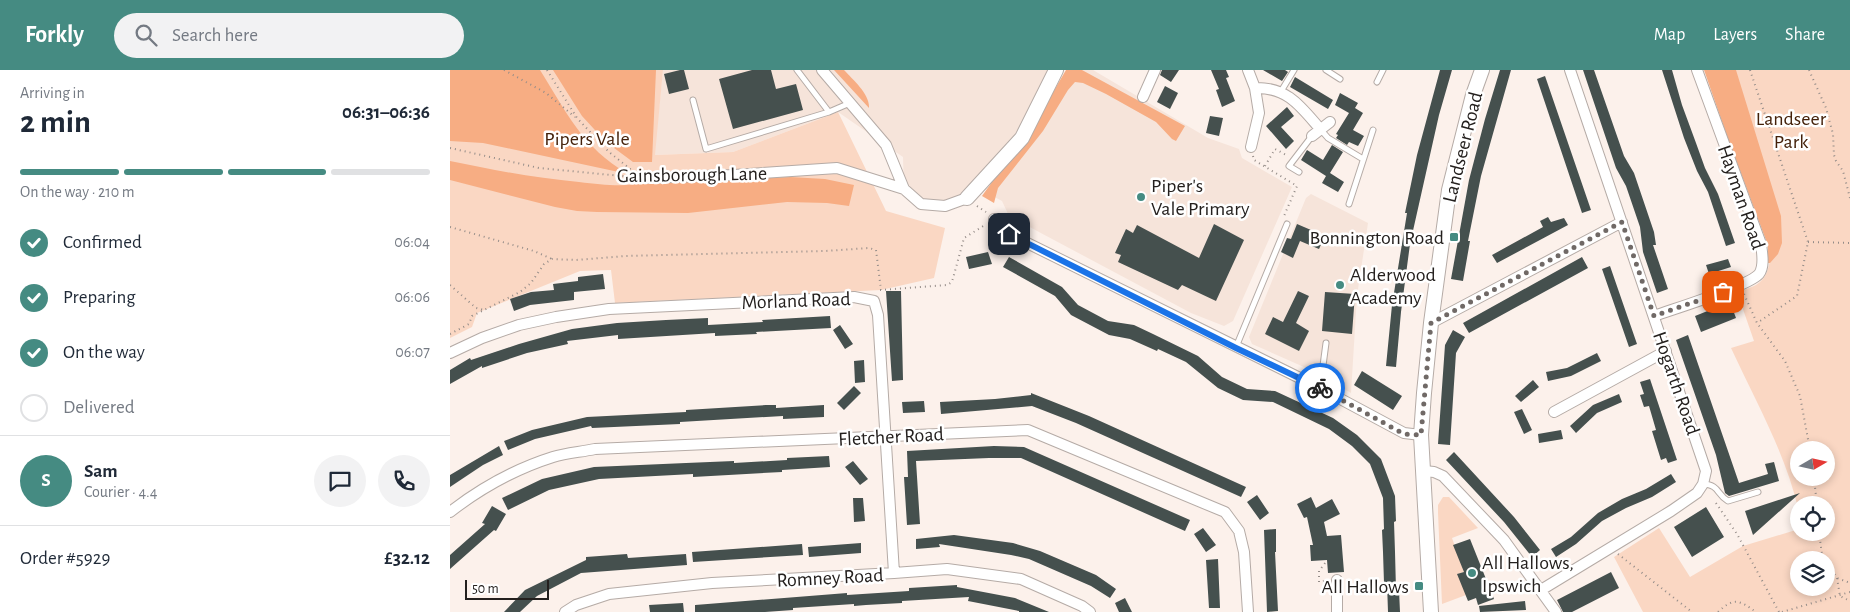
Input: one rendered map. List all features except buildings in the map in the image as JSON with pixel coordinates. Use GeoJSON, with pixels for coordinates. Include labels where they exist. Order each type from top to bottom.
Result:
{"type":"FeatureCollection","features":[{"type":"Feature","properties":{"kind":"street"},"geometry":{"type":"LineString","coordinates":[[822,70],[886,145],[904,189],[921,204],[945,206],[967,198],[1022,138],[1056,70]]}},
{"type":"Feature","properties":{"kind":"street"},"geometry":{"type":"LineString","coordinates":[[1143,96],[1156,70]]}},
{"type":"Feature","properties":{"kind":"street"},"geometry":{"type":"LineString","coordinates":[[1248,70],[1255,88],[1259,112],[1251,147]]}},
{"type":"Feature","properties":{"kind":"street","name":"Landseer Road"},"geometry":{"type":"LineString","coordinates":[[1431,612],[1421,435],[1431,323],[1449,190],[1473,95],[1482,70]]}},
{"type":"Feature","properties":{"kind":"street","name":"Hogarth Road"},"geometry":{"type":"LineString","coordinates":[[1570,70],[1706,470],[1704,484]]}},
{"type":"Feature","properties":{"kind":"street","name":"Hayman Road"},"geometry":{"type":"LineString","coordinates":[[1654,316],[1740,285],[1759,274],[1763,263],[1760,244],[1697,70]]}},
{"type":"Feature","properties":{"kind":"street"},"geometry":{"type":"LineString","coordinates":[[1255,88],[1269,87],[1287,96],[1299,104],[1321,130]]}},
{"type":"Feature","properties":{"kind":"street"},"geometry":{"type":"LineString","coordinates":[[1312,136],[1330,122]]}},
{"type":"Feature","properties":{"kind":"street","name":"Gainsborough Lane"},"geometry":{"type":"LineString","coordinates":[[642,178],[734,175],[837,168],[904,189]]}},
{"type":"Feature","properties":{"kind":"street"},"geometry":{"type":"LineString","coordinates":[[994,219],[1009,234],[1320,388],[1404,434],[1421,435]]}},
{"type":"Feature","properties":{"kind":"street"},"geometry":{"type":"LineString","coordinates":[[1431,323],[1622,222]]}},
{"type":"Feature","properties":{"kind":"street","name":"Morland Road"},"geometry":{"type":"LineString","coordinates":[[450,353],[482,338],[520,325],[556,317],[609,309],[854,297],[874,301],[878,315],[894,574]]}},
{"type":"Feature","properties":{"kind":"street"},"geometry":{"type":"LineString","coordinates":[[1554,412],[1666,351]]}},
{"type":"Feature","properties":{"kind":"street","name":"Fletcher Road"},"geometry":{"type":"LineString","coordinates":[[450,512],[474,493],[514,472],[554,456],[595,449],[1028,430],[1225,512],[1239,531],[1244,552],[1248,612]]}},
{"type":"Feature","properties":{"kind":"street"},"geometry":{"type":"LineString","coordinates":[[1424,471],[1434,472],[1443,476],[1463,496],[1504,540],[1556,612]]}},
{"type":"Feature","properties":{"kind":"street"},"geometry":{"type":"LineString","coordinates":[[1541,590],[1671,511],[1697,493],[1704,484]]}},
{"type":"Feature","properties":{"kind":"street","name":"Romney Road"},"geometry":{"type":"LineString","coordinates":[[566,612],[576,605],[609,594],[712,583],[894,574],[947,569],[1021,579],[1082,606],[1090,612]]}},
{"type":"Feature","properties":{"kind":"street"},"geometry":{"type":"LineString","coordinates":[[1337,580],[1337,612]]}},
{"type":"Feature","properties":{"kind":"lane"},"geometry":{"type":"LineString","coordinates":[[797,70],[829,112]]}},
{"type":"Feature","properties":{"kind":"lane"},"geometry":{"type":"LineString","coordinates":[[1280,93],[1294,70]]}},
{"type":"Feature","properties":{"kind":"lane"},"geometry":{"type":"LineString","coordinates":[[1326,70],[1340,79]]}},
{"type":"Feature","properties":{"kind":"lane"},"geometry":{"type":"LineString","coordinates":[[1377,82],[1383,70]]}},
{"type":"Feature","properties":{"kind":"lane"},"geometry":{"type":"LineString","coordinates":[[693,100],[706,149],[829,112],[851,103]]}},
{"type":"Feature","properties":{"kind":"lane"},"geometry":{"type":"LineString","coordinates":[[1321,130],[1328,138],[1363,159]]}},
{"type":"Feature","properties":{"kind":"lane"},"geometry":{"type":"LineString","coordinates":[[1349,204],[1373,130]]}},
{"type":"Feature","properties":{"kind":"lane"},"geometry":{"type":"LineString","coordinates":[[1299,172],[1289,166],[1312,136]]}},
{"type":"Feature","properties":{"kind":"lane"},"geometry":{"type":"LineString","coordinates":[[1236,348],[1287,224]]}},
{"type":"Feature","properties":{"kind":"lane"},"geometry":{"type":"LineString","coordinates":[[1320,388],[1326,343]]}},
{"type":"Feature","properties":{"kind":"lane"},"geometry":{"type":"LineString","coordinates":[[1704,484],[1712,484],[1724,499],[1728,501],[1758,492]]}},
{"type":"Feature","properties":{"kind":"path"},"geometry":{"type":"LineString","coordinates":[[504,70],[546,93],[577,118],[609,152],[642,178]]}},
{"type":"Feature","properties":{"kind":"path"},"geometry":{"type":"LineString","coordinates":[[547,70],[577,118]]}},
{"type":"Feature","properties":{"kind":"path"},"geometry":{"type":"LineString","coordinates":[[1750,70],[1808,242],[1796,296],[1757,323]]}},
{"type":"Feature","properties":{"kind":"path"},"geometry":{"type":"LineString","coordinates":[[1809,70],[1826,108],[1833,134],[1834,155],[1836,162],[1843,170],[1850,198]]}},
{"type":"Feature","properties":{"kind":"path"},"geometry":{"type":"LineString","coordinates":[[1251,147],[1254,160],[1297,186],[1282,219],[1287,224]]}},
{"type":"Feature","properties":{"kind":"path","name":"Gainsborough Lane"},"geometry":{"type":"LineString","coordinates":[[450,148],[539,168],[642,178]]}},
{"type":"Feature","properties":{"kind":"path"},"geometry":{"type":"LineString","coordinates":[[881,290],[947,285],[952,282],[964,238],[994,219],[967,198]]}},
{"type":"Feature","properties":{"kind":"path"},"geometry":{"type":"LineString","coordinates":[[450,226],[534,251],[552,259],[576,260],[626,256],[825,251],[869,248],[876,250],[881,290],[874,301]]}},
{"type":"Feature","properties":{"kind":"path"},"geometry":{"type":"LineString","coordinates":[[1808,242],[1850,243]]}},
{"type":"Feature","properties":{"kind":"path"},"geometry":{"type":"LineString","coordinates":[[450,334],[469,324],[472,316],[520,292],[531,283],[544,264],[552,259]]}},
{"type":"Feature","properties":{"kind":"path"},"geometry":{"type":"LineString","coordinates":[[450,284],[476,308],[484,310]]}},
{"type":"Feature","properties":{"kind":"path"},"geometry":{"type":"LineString","coordinates":[[1740,285],[1757,323],[1785,361],[1800,396],[1808,441]]}},
{"type":"Feature","properties":{"kind":"path"},"geometry":{"type":"LineString","coordinates":[[1704,484],[1737,534],[1781,612],[1850,592]]}},
{"type":"Feature","properties":{"kind":"path"},"geometry":{"type":"LineString","coordinates":[[1611,548],[1692,612]]}},
{"type":"Feature","properties":{"kind":"path"},"geometry":{"type":"LineString","coordinates":[[1325,563],[1319,571],[1319,582],[1337,580]]}},
{"type":"Feature","properties":{"kind":"path"},"geometry":{"type":"LineString","coordinates":[[1835,575],[1840,596]]}},
{"type":"Feature","properties":{"kind":"path"},"geometry":{"type":"LineString","coordinates":[[1837,578],[1850,583]]}},
{"type":"Feature","properties":{"kind":"path"},"geometry":{"type":"LineString","coordinates":[[1840,596],[1850,601]]}},
{"type":"Feature","properties":{"kind":"path"},"geometry":{"type":"LineString","coordinates":[[1718,612],[1727,603],[1732,602],[1743,604],[1756,612]]}},
{"type":"Feature","properties":{"kind":"shaded area"},"geometry":{"type":"Polygon","coordinates":[[[450,70],[540,70],[587,141],[612,164],[628,174],[483,143],[450,141],[450,70]]]}},
{"type":"Feature","properties":{"kind":"shaded area"},"geometry":{"type":"Polygon","coordinates":[[[553,70],[656,70],[652,162],[633,162],[606,142],[582,116],[553,70]]]}},
{"type":"Feature","properties":{"kind":"shaded area"},"geometry":{"type":"Polygon","coordinates":[[[663,70],[1056,70],[1022,138],[967,198],[921,204],[904,189],[903,157],[838,112],[733,152],[654,155],[663,70]]]}},
{"type":"Feature","properties":{"kind":"shaded area"},"geometry":{"type":"Polygon","coordinates":[[[834,70],[844,70],[856,83],[864,92],[869,108],[834,70]]]}},
{"type":"Feature","properties":{"kind":"shaded area"},"geometry":{"type":"Polygon","coordinates":[[[1066,70],[1082,70],[1185,126],[1176,141],[1156,122],[1106,94],[1083,83],[1075,82],[1043,131],[998,188],[994,203],[982,196],[1039,116],[1066,70]]]}},
{"type":"Feature","properties":{"kind":"shaded area","name":"Piper's Vale Primary"},"geometry":{"type":"Polygon","coordinates":[[[1071,70],[1093,70],[1208,138],[1239,149],[1242,158],[1292,187],[1233,321],[1224,326],[1191,313],[1009,216],[1002,201],[987,193],[1071,70]]]}},
{"type":"Feature","properties":{"kind":"shaded area"},"geometry":{"type":"Polygon","coordinates":[[[1704,70],[1736,70],[1781,216],[1782,243],[1778,254],[1770,263],[1765,263],[1768,249],[1767,243],[1704,70]]]}},
{"type":"Feature","properties":{"kind":"shaded area"},"geometry":{"type":"Polygon","coordinates":[[[450,161],[530,176],[605,185],[790,177],[825,179],[854,185],[849,206],[827,203],[787,202],[688,213],[577,211],[450,180],[450,161]]]}},
{"type":"Feature","properties":{"kind":"shaded area","name":"Alderwood Academy"},"geometry":{"type":"Polygon","coordinates":[[[1311,194],[1368,223],[1357,296],[1351,393],[1313,371],[1252,344],[1249,337],[1306,198],[1311,194]]]}},
{"type":"Feature","properties":{"kind":"green space","name":"Pipers Vale"},"geometry":{"type":"Polygon","coordinates":[[[450,70],[663,70],[655,155],[733,152],[838,112],[886,211],[945,228],[934,278],[881,290],[615,303],[611,270],[580,271],[477,313],[472,327],[450,338],[450,70]]]}},
{"type":"Feature","properties":{"kind":"green space","name":"Landseer Park"},"geometry":{"type":"Polygon","coordinates":[[[1706,70],[1850,70],[1850,612],[1643,612],[1614,557],[1659,528],[1690,577],[1743,546],[1790,532],[1790,541],[1835,541],[1835,496],[1794,496],[1791,486],[1835,486],[1835,441],[1790,441],[1790,482],[1760,408],[1731,348],[1754,341],[1737,292],[1756,285],[1765,277],[1769,266],[1769,241],[1706,70]]]}},
{"type":"Feature","properties":{"kind":"green space"},"geometry":{"type":"Polygon","coordinates":[[[1443,497],[1449,497],[1478,528],[1452,538],[1464,572],[1458,574],[1466,595],[1442,604],[1438,505],[1443,497]]]}},
{"type":"Feature","properties":{"kind":"way so far"},"geometry":{"type":"LineString","coordinates":[[1320,388],[1404,434],[1421,435],[1431,323],[1622,222],[1654,316],[1723,292]]}},
{"type":"Feature","properties":{"kind":"place","name":"Piper's Vale Primary"},"geometry":{"type":"Point","coordinates":[1141,197]}},
{"type":"Feature","properties":{"kind":"place","name":"Bonnington Road"},"geometry":{"type":"Point","coordinates":[1454,237]}},
{"type":"Feature","properties":{"kind":"place","name":"Alderwood Academy"},"geometry":{"type":"Point","coordinates":[1340,285]}},
{"type":"Feature","properties":{"kind":"place","name":"All Hallows, Ipswich"},"geometry":{"type":"Point","coordinates":[1472,573]}},
{"type":"Feature","properties":{"kind":"place","name":"All Hallows"},"geometry":{"type":"Point","coordinates":[1419,586]}},
{"type":"Feature","properties":{"kind":"route"},"geometry":{"type":"LineString","coordinates":[[1009,234],[1320,388]]}}]}
